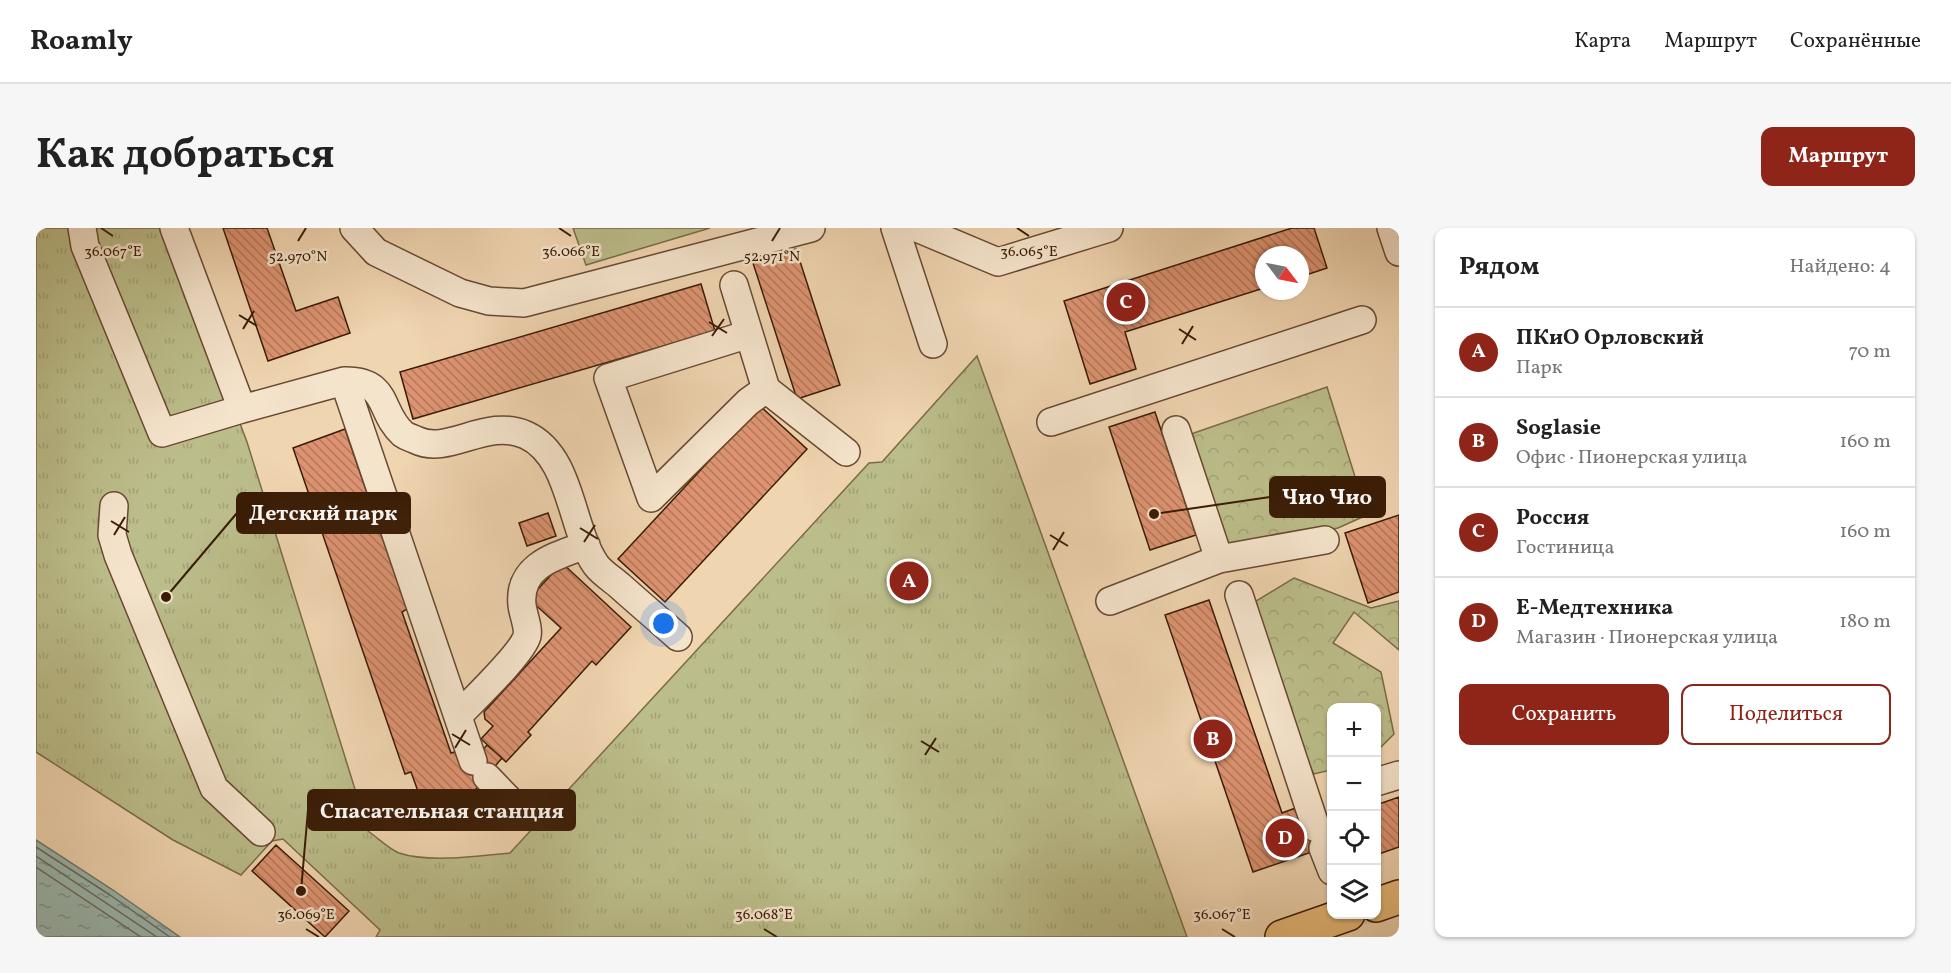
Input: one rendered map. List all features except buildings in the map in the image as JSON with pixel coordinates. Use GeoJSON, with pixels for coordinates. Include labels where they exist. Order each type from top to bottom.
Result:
{"type":"FeatureCollection","features":[{"type":"Feature","properties":{"kind":"main road"},"geometry":{"type":"LineString","coordinates":[[1381,904],[1399,897]]}},
{"type":"Feature","properties":{"kind":"main road"},"geometry":{"type":"LineString","coordinates":[[1282,937],[1335,919]]}},
{"type":"Feature","properties":{"kind":"street"},"geometry":{"type":"LineString","coordinates":[[82,228],[85,246],[162,432],[344,381],[357,381],[370,386],[382,398],[390,417],[404,434],[425,445],[443,444],[492,430],[506,429],[526,435],[549,453],[563,480],[586,545],[597,566],[678,638]]}},
{"type":"Feature","properties":{"kind":"street"},"geometry":{"type":"LineString","coordinates":[[174,228],[242,409]]}},
{"type":"Feature","properties":{"kind":"street"},"geometry":{"type":"LineString","coordinates":[[354,228],[376,252],[460,294],[489,301],[524,303],[811,228]]}},
{"type":"Feature","properties":{"kind":"street"},"geometry":{"type":"LineString","coordinates":[[896,228],[933,344]]}},
{"type":"Feature","properties":{"kind":"street"},"geometry":{"type":"LineString","coordinates":[[917,228],[998,262],[1109,228]]}},
{"type":"Feature","properties":{"kind":"street"},"geometry":{"type":"LineString","coordinates":[[1391,228],[1399,252]]}},
{"type":"Feature","properties":{"kind":"street"},"geometry":{"type":"LineString","coordinates":[[734,285],[766,389],[846,452]]}},
{"type":"Feature","properties":{"kind":"street"},"geometry":{"type":"LineString","coordinates":[[1051,423],[1362,320]]}},
{"type":"Feature","properties":{"kind":"street"},"geometry":{"type":"LineString","coordinates":[[749,334],[608,378],[651,498],[748,402],[766,389]]}},
{"type":"Feature","properties":{"kind":"street"},"geometry":{"type":"LineString","coordinates":[[344,381],[458,716],[480,769],[511,802]]}},
{"type":"Feature","properties":{"kind":"street"},"geometry":{"type":"LineString","coordinates":[[1176,430],[1220,559]]}},
{"type":"Feature","properties":{"kind":"street"},"geometry":{"type":"LineString","coordinates":[[114,506],[112,535],[118,555],[214,788],[261,832]]}},
{"type":"Feature","properties":{"kind":"street"},"geometry":{"type":"LineString","coordinates":[[1110,601],[1220,559],[1325,540]]}},
{"type":"Feature","properties":{"kind":"street"},"geometry":{"type":"LineString","coordinates":[[458,716],[520,649],[528,634],[522,595],[523,588],[532,572],[545,560],[586,545]]}},
{"type":"Feature","properties":{"kind":"street"},"geometry":{"type":"LineString","coordinates":[[1239,595],[1322,830]]}},
{"type":"Feature","properties":{"kind":"street"},"geometry":{"type":"LineString","coordinates":[[1381,782],[1399,775]]}},
{"type":"Feature","properties":{"kind":"green space"},"geometry":{"type":"Polygon","coordinates":[[[36,228],[166,228],[247,442],[368,831],[399,853],[424,858],[510,853],[869,463],[882,462],[977,356],[1187,937],[376,937],[380,930],[283,839],[272,841],[241,875],[173,840],[36,752],[36,228]]]}},
{"type":"Feature","properties":{"kind":"green space"},"geometry":{"type":"Polygon","coordinates":[[[573,228],[710,228],[586,265],[573,228]]]}},
{"type":"Feature","properties":{"kind":"green space"},"geometry":{"type":"Polygon","coordinates":[[[1327,387],[1367,515],[1338,528],[1224,550],[1186,440],[1194,433],[1327,387]]]}},
{"type":"Feature","properties":{"kind":"green space"},"geometry":{"type":"Polygon","coordinates":[[[1294,578],[1371,608],[1399,601],[1399,650],[1354,612],[1333,643],[1381,672],[1394,734],[1381,747],[1381,703],[1327,703],[1327,771],[1314,774],[1279,690],[1256,601],[1294,578]]]}},
{"type":"Feature","properties":{"kind":"water"},"geometry":{"type":"Polygon","coordinates":[[[36,840],[113,890],[180,937],[36,937],[36,840]]]}},
{"type":"Feature","properties":{"kind":"place","name":"Россия"},"geometry":{"type":"Point","coordinates":[1126,302]}},
{"type":"Feature","properties":{"kind":"place","name":"Чио Чио"},"geometry":{"type":"Point","coordinates":[1154,514]}},
{"type":"Feature","properties":{"kind":"place","name":"ПКиО Орловский"},"geometry":{"type":"Point","coordinates":[909,581]}},
{"type":"Feature","properties":{"kind":"place","name":"Детский парк"},"geometry":{"type":"Point","coordinates":[166,597]}},
{"type":"Feature","properties":{"kind":"place","name":"Soglasie"},"geometry":{"type":"Point","coordinates":[1213,739]}},
{"type":"Feature","properties":{"kind":"place","name":"Е-Медтехника"},"geometry":{"type":"Point","coordinates":[1285,838]}},
{"type":"Feature","properties":{"kind":"place","name":"Спасательная станция"},"geometry":{"type":"Point","coordinates":[301,891]}}]}
